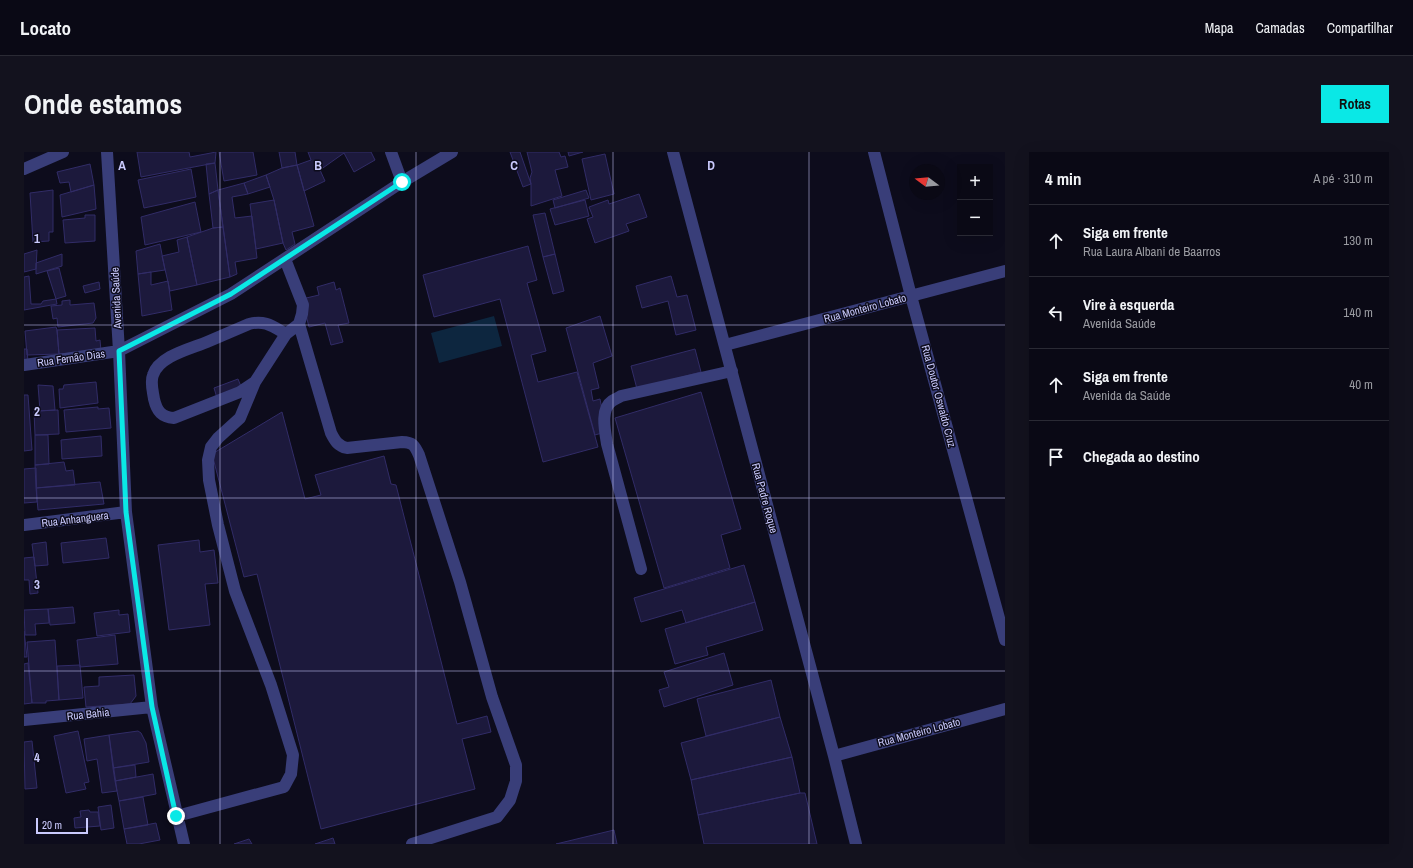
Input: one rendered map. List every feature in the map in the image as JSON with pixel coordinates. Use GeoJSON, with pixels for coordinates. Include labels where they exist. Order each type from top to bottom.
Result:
{"type":"FeatureCollection","features":[{"type":"Feature","properties":{"kind":"street"},"geometry":{"type":"LineString","coordinates":[[24,169],[63,152]]}},
{"type":"Feature","properties":{"kind":"street","name":"Avenida Saúde"},"geometry":{"type":"LineString","coordinates":[[107,152],[119,351],[126,512],[152,707],[176,816],[184,844]]}},
{"type":"Feature","properties":{"kind":"street"},"geometry":{"type":"LineString","coordinates":[[391,152],[402,182]]}},
{"type":"Feature","properties":{"kind":"street","name":"Rua Fernão Dias"},"geometry":{"type":"LineString","coordinates":[[24,365],[119,351],[231,294],[402,182],[452,152]]}},
{"type":"Feature","properties":{"kind":"street","name":"Rua Padre Roque"},"geometry":{"type":"LineString","coordinates":[[673,152],[834,756],[856,844]]}},
{"type":"Feature","properties":{"kind":"street","name":"Rua Doutor Oswaldo Cruz"},"geometry":{"type":"LineString","coordinates":[[874,152],[911,296],[1005,640]]}},
{"type":"Feature","properties":{"kind":"street"},"geometry":{"type":"LineString","coordinates":[[176,816],[284,787],[291,774],[293,755],[271,685],[235,591],[218,526],[209,480],[208,460],[211,447],[218,438],[240,418],[255,382],[286,334],[298,324],[302,314],[303,305],[285,259]]}},
{"type":"Feature","properties":{"kind":"street","name":"Rua Monteiro Lobato"},"geometry":{"type":"LineString","coordinates":[[725,346],[1005,271]]}},
{"type":"Feature","properties":{"kind":"street"},"geometry":{"type":"LineString","coordinates":[[255,382],[240,392],[174,418],[166,417],[159,412],[154,401],[152,381],[153,374],[161,363],[174,355],[249,324],[256,322],[267,323],[286,334]]}},
{"type":"Feature","properties":{"kind":"street"},"geometry":{"type":"LineString","coordinates":[[298,324],[335,442],[341,447],[347,448],[402,442],[411,442],[415,446],[460,582],[492,697],[516,765],[516,781],[510,800],[497,817],[412,844]]}},
{"type":"Feature","properties":{"kind":"street"},"geometry":{"type":"LineString","coordinates":[[641,569],[607,444],[604,427],[607,408],[611,401],[621,396],[732,371]]}},
{"type":"Feature","properties":{"kind":"street","name":"Rua Anhanguera"},"geometry":{"type":"LineString","coordinates":[[24,525],[126,512]]}},
{"type":"Feature","properties":{"kind":"street","name":"Rua Bahia"},"geometry":{"type":"LineString","coordinates":[[24,720],[152,707]]}},
{"type":"Feature","properties":{"kind":"street","name":"Rua Monteiro Lobato"},"geometry":{"type":"LineString","coordinates":[[834,756],[1005,709]]}},
{"type":"Feature","properties":{"kind":"water"},"geometry":{"type":"Polygon","coordinates":[[[494,316],[502,346],[439,363],[431,333],[494,316]]]}},
{"type":"Feature","properties":{"kind":"building"},"geometry":{"type":"Polygon","coordinates":[[[137,152],[189,152],[190,157],[216,152],[215,163],[141,177],[137,152]]]}},
{"type":"Feature","properties":{"kind":"building"},"geometry":{"type":"Polygon","coordinates":[[[219,152],[253,152],[257,175],[224,181],[219,152]]]}},
{"type":"Feature","properties":{"kind":"building"},"geometry":{"type":"Polygon","coordinates":[[[279,152],[295,152],[297,165],[282,168],[279,152]]]}},
{"type":"Feature","properties":{"kind":"building"},"geometry":{"type":"Polygon","coordinates":[[[308,152],[371,152],[375,160],[354,172],[344,153],[320,170],[325,181],[304,191],[297,165],[311,160],[308,152]]]}},
{"type":"Feature","properties":{"kind":"building"},"geometry":{"type":"Polygon","coordinates":[[[510,152],[520,152],[531,184],[523,187],[510,152]]]}},
{"type":"Feature","properties":{"kind":"building"},"geometry":{"type":"Polygon","coordinates":[[[527,152],[559,152],[561,157],[565,156],[568,167],[555,170],[562,196],[531,206],[530,178],[532,172],[527,152]]]}},
{"type":"Feature","properties":{"kind":"building"},"geometry":{"type":"Polygon","coordinates":[[[568,152],[583,152],[569,156],[568,152]]]}},
{"type":"Feature","properties":{"kind":"building"},"geometry":{"type":"Polygon","coordinates":[[[605,154],[614,194],[591,200],[582,159],[605,154]]]}},
{"type":"Feature","properties":{"kind":"building"},"geometry":{"type":"Polygon","coordinates":[[[215,163],[218,190],[209,194],[206,164],[215,163]]]}},
{"type":"Feature","properties":{"kind":"building"},"geometry":{"type":"Polygon","coordinates":[[[90,164],[94,185],[71,192],[69,182],[60,183],[57,172],[90,164]]]}},
{"type":"Feature","properties":{"kind":"building"},"geometry":{"type":"Polygon","coordinates":[[[297,165],[314,226],[292,232],[295,244],[286,250],[283,243],[274,200],[266,175],[282,168],[297,165]]]}},
{"type":"Feature","properties":{"kind":"building"},"geometry":{"type":"Polygon","coordinates":[[[191,169],[196,197],[144,208],[138,180],[191,169]]]}},
{"type":"Feature","properties":{"kind":"building"},"geometry":{"type":"Polygon","coordinates":[[[266,175],[270,187],[248,194],[244,183],[266,175]]]}},
{"type":"Feature","properties":{"kind":"building"},"geometry":{"type":"Polygon","coordinates":[[[244,183],[248,194],[232,197],[235,218],[252,216],[257,258],[235,262],[237,274],[230,277],[218,190],[244,183]]]}},
{"type":"Feature","properties":{"kind":"building"},"geometry":{"type":"Polygon","coordinates":[[[94,185],[96,209],[62,217],[60,195],[94,185]]]}},
{"type":"Feature","properties":{"kind":"building"},"geometry":{"type":"Polygon","coordinates":[[[53,190],[53,232],[49,232],[49,241],[33,242],[30,193],[53,190]]]}},
{"type":"Feature","properties":{"kind":"building"},"geometry":{"type":"Polygon","coordinates":[[[218,190],[223,227],[213,228],[209,194],[218,190]]]}},
{"type":"Feature","properties":{"kind":"building"},"geometry":{"type":"Polygon","coordinates":[[[586,190],[589,198],[555,208],[553,200],[586,190]]]}},
{"type":"Feature","properties":{"kind":"building"},"geometry":{"type":"Polygon","coordinates":[[[639,194],[647,217],[626,224],[629,231],[595,243],[587,219],[593,217],[589,207],[608,200],[609,204],[639,194]]]}},
{"type":"Feature","properties":{"kind":"building"},"geometry":{"type":"Polygon","coordinates":[[[274,200],[283,243],[256,249],[250,204],[274,200]]]}},
{"type":"Feature","properties":{"kind":"building"},"geometry":{"type":"Polygon","coordinates":[[[585,200],[589,216],[555,225],[550,209],[585,200]]]}},
{"type":"Feature","properties":{"kind":"building"},"geometry":{"type":"Polygon","coordinates":[[[195,202],[201,232],[145,245],[141,217],[195,202]]]}},
{"type":"Feature","properties":{"kind":"building"},"geometry":{"type":"Polygon","coordinates":[[[545,213],[555,254],[543,257],[533,215],[545,213]]]}},
{"type":"Feature","properties":{"kind":"building"},"geometry":{"type":"Polygon","coordinates":[[[85,215],[95,215],[95,241],[65,243],[63,220],[85,218],[85,215]]]}},
{"type":"Feature","properties":{"kind":"building"},"geometry":{"type":"Polygon","coordinates":[[[223,227],[230,277],[197,285],[187,237],[213,228],[223,227]]]}},
{"type":"Feature","properties":{"kind":"building"},"geometry":{"type":"Polygon","coordinates":[[[187,237],[197,285],[170,291],[162,256],[179,252],[177,240],[187,237]]]}},
{"type":"Feature","properties":{"kind":"building"},"geometry":{"type":"Polygon","coordinates":[[[160,244],[165,270],[138,274],[136,251],[160,244]]]}},
{"type":"Feature","properties":{"kind":"building"},"geometry":{"type":"Polygon","coordinates":[[[528,246],[537,280],[527,283],[546,351],[531,355],[538,382],[577,372],[598,447],[543,462],[500,299],[434,317],[423,275],[528,246]]]}},
{"type":"Feature","properties":{"kind":"building"},"geometry":{"type":"Polygon","coordinates":[[[37,250],[36,269],[24,272],[24,254],[37,250]]]}},
{"type":"Feature","properties":{"kind":"building"},"geometry":{"type":"Polygon","coordinates":[[[62,254],[62,266],[36,274],[36,263],[62,254]]]}},
{"type":"Feature","properties":{"kind":"building"},"geometry":{"type":"Polygon","coordinates":[[[555,254],[564,291],[553,294],[543,257],[555,254]]]}},
{"type":"Feature","properties":{"kind":"building"},"geometry":{"type":"Polygon","coordinates":[[[59,268],[66,296],[56,299],[47,271],[59,268]]]}},
{"type":"Feature","properties":{"kind":"building"},"geometry":{"type":"Polygon","coordinates":[[[151,272],[151,285],[168,281],[172,310],[142,316],[138,274],[151,272]]]}},
{"type":"Feature","properties":{"kind":"building"},"geometry":{"type":"Polygon","coordinates":[[[29,276],[31,304],[41,304],[43,301],[56,299],[57,304],[24,310],[24,277],[29,276]]]}},
{"type":"Feature","properties":{"kind":"building"},"geometry":{"type":"Polygon","coordinates":[[[671,276],[677,297],[687,295],[696,330],[676,335],[668,301],[642,308],[636,286],[671,276]]]}},
{"type":"Feature","properties":{"kind":"building"},"geometry":{"type":"Polygon","coordinates":[[[99,282],[100,289],[85,293],[83,286],[99,282]]]}},
{"type":"Feature","properties":{"kind":"building"},"geometry":{"type":"Polygon","coordinates":[[[334,282],[336,290],[340,288],[349,323],[338,325],[343,342],[331,345],[325,323],[309,327],[302,299],[319,295],[317,287],[334,282]]]}},
{"type":"Feature","properties":{"kind":"building"},"geometry":{"type":"Polygon","coordinates":[[[70,300],[70,305],[94,303],[96,318],[93,323],[58,327],[57,318],[53,319],[51,306],[62,305],[62,301],[70,300]]]}},
{"type":"Feature","properties":{"kind":"building"},"geometry":{"type":"Polygon","coordinates":[[[600,316],[612,356],[593,363],[599,388],[591,390],[593,401],[600,399],[603,415],[602,433],[595,435],[566,328],[600,316]]]}},
{"type":"Feature","properties":{"kind":"building"},"geometry":{"type":"Polygon","coordinates":[[[56,327],[59,354],[27,355],[25,331],[56,327]]]}},
{"type":"Feature","properties":{"kind":"building"},"geometry":{"type":"Polygon","coordinates":[[[95,328],[96,341],[100,340],[101,351],[59,354],[57,330],[95,328]]]}},
{"type":"Feature","properties":{"kind":"building"},"geometry":{"type":"Polygon","coordinates":[[[24,349],[27,349],[28,362],[24,362],[24,349]]]}},
{"type":"Feature","properties":{"kind":"building"},"geometry":{"type":"Polygon","coordinates":[[[695,349],[701,372],[637,389],[631,366],[695,349]]]}},
{"type":"Feature","properties":{"kind":"building"},"geometry":{"type":"Polygon","coordinates":[[[238,379],[242,389],[217,398],[214,388],[238,379]]]}},
{"type":"Feature","properties":{"kind":"building"},"geometry":{"type":"Polygon","coordinates":[[[96,382],[98,403],[60,408],[59,389],[63,389],[64,385],[96,382]]]}},
{"type":"Feature","properties":{"kind":"building"},"geometry":{"type":"Polygon","coordinates":[[[38,385],[53,386],[55,410],[40,411],[38,385]]]}},
{"type":"Feature","properties":{"kind":"building"},"geometry":{"type":"Polygon","coordinates":[[[701,392],[741,529],[721,535],[730,568],[664,588],[615,418],[701,392]]]}},
{"type":"Feature","properties":{"kind":"building"},"geometry":{"type":"Polygon","coordinates":[[[24,395],[28,395],[32,450],[24,451],[24,395]]]}},
{"type":"Feature","properties":{"kind":"building"},"geometry":{"type":"Polygon","coordinates":[[[98,407],[98,409],[109,408],[111,428],[66,432],[64,410],[98,407]]]}},
{"type":"Feature","properties":{"kind":"building"},"geometry":{"type":"Polygon","coordinates":[[[58,410],[59,434],[35,435],[34,411],[58,410]]]}},
{"type":"Feature","properties":{"kind":"building"},"geometry":{"type":"Polygon","coordinates":[[[282,412],[305,499],[321,495],[315,475],[384,456],[391,484],[396,485],[457,724],[487,716],[491,732],[462,739],[475,789],[321,829],[257,574],[244,577],[212,454],[282,412]]]}},
{"type":"Feature","properties":{"kind":"building"},"geometry":{"type":"Polygon","coordinates":[[[35,435],[48,435],[49,464],[35,465],[35,435]]]}},
{"type":"Feature","properties":{"kind":"building"},"geometry":{"type":"Polygon","coordinates":[[[101,436],[102,456],[62,459],[61,440],[101,436]]]}},
{"type":"Feature","properties":{"kind":"building"},"geometry":{"type":"Polygon","coordinates":[[[64,462],[66,471],[73,470],[75,485],[36,488],[35,465],[64,462]]]}},
{"type":"Feature","properties":{"kind":"building"},"geometry":{"type":"Polygon","coordinates":[[[36,468],[37,502],[24,503],[24,469],[36,468]]]}},
{"type":"Feature","properties":{"kind":"building"},"geometry":{"type":"Polygon","coordinates":[[[100,482],[104,504],[38,510],[36,488],[100,482]]]}},
{"type":"Feature","properties":{"kind":"building"},"geometry":{"type":"Polygon","coordinates":[[[106,538],[109,558],[63,563],[61,543],[106,538]]]}},
{"type":"Feature","properties":{"kind":"building"},"geometry":{"type":"Polygon","coordinates":[[[199,540],[200,552],[214,550],[218,583],[205,584],[210,625],[169,630],[158,545],[199,540]]]}},
{"type":"Feature","properties":{"kind":"building"},"geometry":{"type":"Polygon","coordinates":[[[46,542],[48,565],[35,566],[32,544],[46,542]]]}},
{"type":"Feature","properties":{"kind":"building"},"geometry":{"type":"Polygon","coordinates":[[[34,557],[38,593],[30,594],[29,580],[24,580],[24,558],[34,557]]]}},
{"type":"Feature","properties":{"kind":"building"},"geometry":{"type":"Polygon","coordinates":[[[744,565],[755,602],[686,623],[682,610],[641,622],[634,598],[744,565]]]}},
{"type":"Feature","properties":{"kind":"building"},"geometry":{"type":"Polygon","coordinates":[[[755,602],[763,630],[706,647],[708,655],[675,664],[665,629],[755,602]]]}},
{"type":"Feature","properties":{"kind":"building"},"geometry":{"type":"Polygon","coordinates":[[[73,607],[75,623],[50,625],[48,609],[73,607]]]}},
{"type":"Feature","properties":{"kind":"building"},"geometry":{"type":"Polygon","coordinates":[[[48,609],[49,623],[35,624],[36,635],[25,635],[24,610],[48,609]]]}},
{"type":"Feature","properties":{"kind":"building"},"geometry":{"type":"Polygon","coordinates":[[[119,610],[119,615],[128,614],[130,632],[97,636],[94,613],[119,610]]]}},
{"type":"Feature","properties":{"kind":"building"},"geometry":{"type":"Polygon","coordinates":[[[24,631],[27,657],[24,657],[24,631]]]}},
{"type":"Feature","properties":{"kind":"building"},"geometry":{"type":"Polygon","coordinates":[[[115,635],[118,664],[80,667],[77,640],[115,635]]]}},
{"type":"Feature","properties":{"kind":"building"},"geometry":{"type":"Polygon","coordinates":[[[55,640],[59,700],[46,701],[46,703],[32,703],[27,642],[55,640]]]}},
{"type":"Feature","properties":{"kind":"building"},"geometry":{"type":"Polygon","coordinates":[[[724,653],[733,685],[664,707],[659,690],[669,687],[664,672],[724,653]]]}},
{"type":"Feature","properties":{"kind":"building"},"geometry":{"type":"Polygon","coordinates":[[[28,663],[32,703],[24,704],[24,664],[28,663]]]}},
{"type":"Feature","properties":{"kind":"building"},"geometry":{"type":"Polygon","coordinates":[[[80,665],[83,698],[59,700],[57,666],[80,665]]]}},
{"type":"Feature","properties":{"kind":"building"},"geometry":{"type":"Polygon","coordinates":[[[134,675],[136,696],[130,704],[86,707],[84,687],[99,686],[99,677],[134,675]]]}},
{"type":"Feature","properties":{"kind":"building"},"geometry":{"type":"Polygon","coordinates":[[[771,680],[780,717],[706,736],[697,699],[771,680]]]}},
{"type":"Feature","properties":{"kind":"building"},"geometry":{"type":"Polygon","coordinates":[[[780,717],[792,757],[691,780],[681,743],[780,717]]]}},
{"type":"Feature","properties":{"kind":"building"},"geometry":{"type":"Polygon","coordinates":[[[78,731],[89,782],[84,783],[86,789],[66,793],[54,736],[78,731]]]}},
{"type":"Feature","properties":{"kind":"building"},"geometry":{"type":"Polygon","coordinates":[[[138,731],[141,733],[146,743],[149,762],[113,768],[109,735],[138,731]]]}},
{"type":"Feature","properties":{"kind":"building"},"geometry":{"type":"Polygon","coordinates":[[[109,735],[117,791],[102,793],[97,759],[87,761],[84,739],[109,735]]]}},
{"type":"Feature","properties":{"kind":"building"},"geometry":{"type":"Polygon","coordinates":[[[32,741],[37,788],[25,789],[24,742],[32,741]]]}},
{"type":"Feature","properties":{"kind":"building"},"geometry":{"type":"Polygon","coordinates":[[[792,757],[800,793],[698,815],[691,780],[792,757]]]}},
{"type":"Feature","properties":{"kind":"building"},"geometry":{"type":"Polygon","coordinates":[[[135,765],[136,777],[115,781],[113,768],[135,765]]]}},
{"type":"Feature","properties":{"kind":"building"},"geometry":{"type":"Polygon","coordinates":[[[153,774],[156,794],[119,801],[115,781],[153,774]]]}},
{"type":"Feature","properties":{"kind":"building"},"geometry":{"type":"Polygon","coordinates":[[[805,793],[817,844],[704,844],[698,815],[805,793]]]}},
{"type":"Feature","properties":{"kind":"building"},"geometry":{"type":"Polygon","coordinates":[[[143,797],[148,825],[124,829],[119,801],[143,797]]]}},
{"type":"Feature","properties":{"kind":"building"},"geometry":{"type":"Polygon","coordinates":[[[111,805],[114,828],[101,830],[98,807],[111,805]]]}},
{"type":"Feature","properties":{"kind":"building"},"geometry":{"type":"Polygon","coordinates":[[[89,810],[90,812],[98,812],[100,826],[75,828],[74,818],[81,817],[80,811],[89,810]]]}},
{"type":"Feature","properties":{"kind":"building"},"geometry":{"type":"Polygon","coordinates":[[[156,823],[160,840],[139,844],[127,844],[124,829],[156,823]]]}},
{"type":"Feature","properties":{"kind":"building"},"geometry":{"type":"Polygon","coordinates":[[[614,830],[617,844],[556,844],[614,830]]]}},
{"type":"Feature","properties":{"kind":"building"},"geometry":{"type":"Polygon","coordinates":[[[333,838],[335,844],[315,844],[333,838]]]}},
{"type":"Feature","properties":{"kind":"building"},"geometry":{"type":"Polygon","coordinates":[[[249,839],[252,844],[234,844],[249,839]]]}},
{"type":"Feature","properties":{"kind":"route"},"geometry":{"type":"LineString","coordinates":[[176,816],[152,707],[126,512],[119,351],[231,294],[402,182]]}}]}
